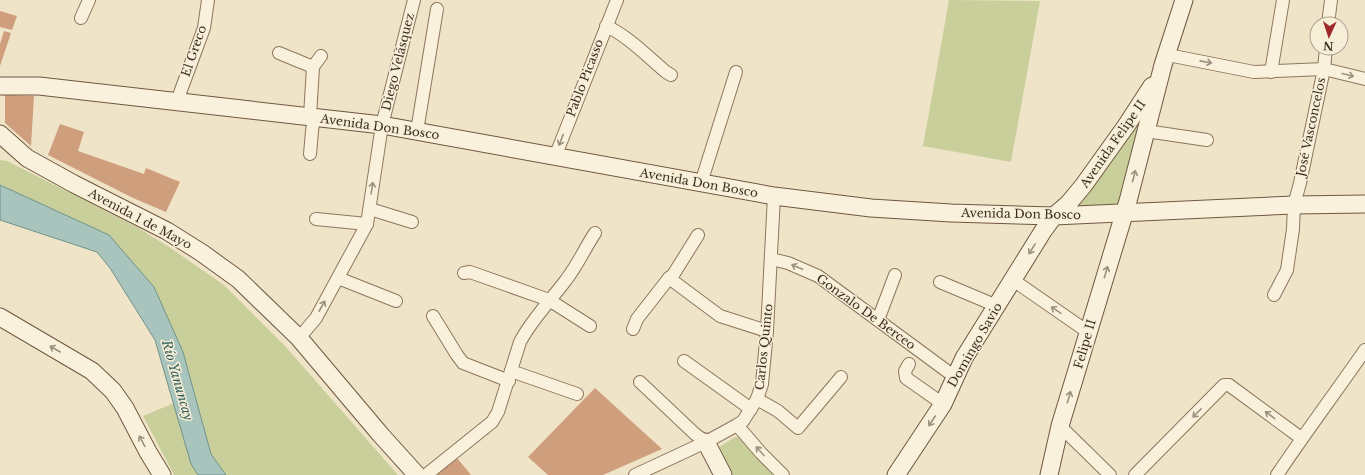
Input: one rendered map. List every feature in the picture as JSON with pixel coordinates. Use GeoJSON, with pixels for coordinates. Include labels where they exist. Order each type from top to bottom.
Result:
{"type":"FeatureCollection","features":[{"type":"Feature","properties":{"kind":"main road","name":"Avenida Felipe II"},"geometry":{"type":"LineString","coordinates":[[1124,214],[1146,131],[1184,0]]}},
{"type":"Feature","properties":{"kind":"main road","name":"Avenida Felipe II"},"geometry":{"type":"LineString","coordinates":[[1054,216],[1068,204],[1087,180],[1147,96],[1166,60]]}},
{"type":"Feature","properties":{"kind":"main road","name":"Avenida Don Bosco"},"geometry":{"type":"LineString","coordinates":[[2,85],[39,86],[382,125],[774,196],[871,208],[951,213],[1054,216],[1124,214],[1294,205],[1365,204]]}},
{"type":"Feature","properties":{"kind":"main road","name":"Avenida 1 de Mayo"},"geometry":{"type":"LineString","coordinates":[[1,136],[27,158],[74,184],[167,231],[202,253],[238,279],[299,338],[380,434],[417,475]]}},
{"type":"Feature","properties":{"kind":"main road","name":"Felipe II"},"geometry":{"type":"LineString","coordinates":[[1049,475],[1060,426],[1124,214]]}},
{"type":"Feature","properties":{"kind":"main road","name":"Domingo Savio"},"geometry":{"type":"LineString","coordinates":[[896,475],[943,404],[964,358],[1043,231],[1054,216]]}},
{"type":"Feature","properties":{"kind":"main road"},"geometry":{"type":"LineString","coordinates":[[0,317],[92,371],[113,391],[125,408],[162,475]]}},
{"type":"Feature","properties":{"kind":"main road"},"geometry":{"type":"LineString","coordinates":[[706,442],[723,475]]}},
{"type":"Feature","properties":{"kind":"street"},"geometry":{"type":"LineString","coordinates":[[80,18],[89,0]]}},
{"type":"Feature","properties":{"kind":"street","name":"El Greco"},"geometry":{"type":"LineString","coordinates":[[177,101],[204,28],[208,0]]}},
{"type":"Feature","properties":{"kind":"street","name":"Diego Velásquez"},"geometry":{"type":"LineString","coordinates":[[299,338],[316,318],[367,224],[382,125],[414,0]]}},
{"type":"Feature","properties":{"kind":"street","name":"Pablo Picasso"},"geometry":{"type":"LineString","coordinates":[[555,157],[617,0]]}},
{"type":"Feature","properties":{"kind":"street"},"geometry":{"type":"LineString","coordinates":[[1271,72],[1283,0]]}},
{"type":"Feature","properties":{"kind":"street"},"geometry":{"type":"LineString","coordinates":[[1329,16],[1331,0]]}},
{"type":"Feature","properties":{"kind":"street"},"geometry":{"type":"LineString","coordinates":[[417,131],[437,9]]}},
{"type":"Feature","properties":{"kind":"street"},"geometry":{"type":"LineString","coordinates":[[606,26],[613,29],[636,46],[671,75]]}},
{"type":"Feature","properties":{"kind":"street"},"geometry":{"type":"LineString","coordinates":[[280,53],[313,67]]}},
{"type":"Feature","properties":{"kind":"street"},"geometry":{"type":"LineString","coordinates":[[310,154],[312,131],[313,67],[322,56]]}},
{"type":"Feature","properties":{"kind":"street","name":"José Vasconcelos"},"geometry":{"type":"LineString","coordinates":[[1274,295],[1287,270],[1293,229],[1294,205],[1324,69],[1325,56]]}},
{"type":"Feature","properties":{"kind":"street"},"geometry":{"type":"LineString","coordinates":[[1166,60],[1254,72],[1324,69],[1365,79]]}},
{"type":"Feature","properties":{"kind":"street"},"geometry":{"type":"LineString","coordinates":[[701,183],[736,72]]}},
{"type":"Feature","properties":{"kind":"street"},"geometry":{"type":"LineString","coordinates":[[1146,131],[1207,140]]}},
{"type":"Feature","properties":{"kind":"street","name":"Carlos Quinto"},"geometry":{"type":"LineString","coordinates":[[636,475],[706,442],[737,425],[743,421],[757,399],[762,384],[767,331],[774,196]]}},
{"type":"Feature","properties":{"kind":"street"},"geometry":{"type":"LineString","coordinates":[[370,209],[412,222]]}},
{"type":"Feature","properties":{"kind":"street"},"geometry":{"type":"LineString","coordinates":[[316,219],[367,224]]}},
{"type":"Feature","properties":{"kind":"street"},"geometry":{"type":"LineString","coordinates":[[426,475],[492,422],[498,412],[520,342],[524,334],[549,300],[567,279],[595,233]]}},
{"type":"Feature","properties":{"kind":"street"},"geometry":{"type":"LineString","coordinates":[[633,328],[637,319],[669,278],[674,275],[698,235]]}},
{"type":"Feature","properties":{"kind":"street","name":"Gonzalo De Berceo"},"geometry":{"type":"LineString","coordinates":[[771,259],[788,263],[818,276],[955,377]]}},
{"type":"Feature","properties":{"kind":"street"},"geometry":{"type":"LineString","coordinates":[[464,273],[470,272],[549,300],[590,326]]}},
{"type":"Feature","properties":{"kind":"street"},"geometry":{"type":"LineString","coordinates":[[878,320],[895,275]]}},
{"type":"Feature","properties":{"kind":"street"},"geometry":{"type":"LineString","coordinates":[[338,278],[396,301]]}},
{"type":"Feature","properties":{"kind":"street"},"geometry":{"type":"LineString","coordinates":[[669,278],[720,316],[767,331]]}},
{"type":"Feature","properties":{"kind":"street"},"geometry":{"type":"LineString","coordinates":[[1013,280],[1088,332]]}},
{"type":"Feature","properties":{"kind":"street"},"geometry":{"type":"LineString","coordinates":[[940,282],[997,306]]}},
{"type":"Feature","properties":{"kind":"street"},"geometry":{"type":"LineString","coordinates":[[433,316],[456,355],[463,363],[577,394]]}},
{"type":"Feature","properties":{"kind":"street"},"geometry":{"type":"LineString","coordinates":[[1277,475],[1301,438],[1365,350]]}},
{"type":"Feature","properties":{"kind":"street"},"geometry":{"type":"LineString","coordinates":[[684,360],[751,409]]}},
{"type":"Feature","properties":{"kind":"street"},"geometry":{"type":"LineString","coordinates":[[910,364],[905,371],[906,378],[943,404]]}},
{"type":"Feature","properties":{"kind":"street"},"geometry":{"type":"LineString","coordinates":[[757,399],[778,411],[798,428],[841,377]]}},
{"type":"Feature","properties":{"kind":"street"},"geometry":{"type":"LineString","coordinates":[[640,382],[695,434],[706,442]]}},
{"type":"Feature","properties":{"kind":"street"},"geometry":{"type":"LineString","coordinates":[[1135,475],[1224,385],[1230,385],[1301,438]]}},
{"type":"Feature","properties":{"kind":"street"},"geometry":{"type":"LineString","coordinates":[[737,425],[761,453],[783,475]]}},
{"type":"Feature","properties":{"kind":"street"},"geometry":{"type":"LineString","coordinates":[[1060,426],[1110,475]]}},
{"type":"Feature","properties":{"kind":"green space"},"geometry":{"type":"Polygon","coordinates":[[[949,0],[1040,1],[1011,162],[923,146],[949,0]]]}},
{"type":"Feature","properties":{"kind":"green space"},"geometry":{"type":"Polygon","coordinates":[[[1153,96],[1118,208],[1075,209],[1153,96]]]}},
{"type":"Feature","properties":{"kind":"green space"},"geometry":{"type":"Polygon","coordinates":[[[0,160],[7,161],[137,227],[224,285],[285,346],[398,475],[226,475],[211,454],[183,352],[109,235],[0,185],[0,160]]]}},
{"type":"Feature","properties":{"kind":"green space"},"geometry":{"type":"Polygon","coordinates":[[[174,403],[191,464],[198,475],[174,475],[143,416],[174,403]]]}},
{"type":"Feature","properties":{"kind":"green space"},"geometry":{"type":"Polygon","coordinates":[[[735,437],[739,437],[776,475],[730,475],[719,452],[719,447],[735,437]]]}},
{"type":"Feature","properties":{"kind":"water","name":"Río Yanuncay"},"geometry":{"type":"Polygon","coordinates":[[[0,185],[109,235],[154,287],[183,352],[211,454],[226,475],[198,475],[191,464],[155,340],[110,268],[97,252],[0,220],[0,185]]]}},
{"type":"Feature","properties":{"kind":"building"},"geometry":{"type":"Polygon","coordinates":[[[0,11],[17,16],[12,30],[0,27],[0,11]]]}},
{"type":"Feature","properties":{"kind":"building"},"geometry":{"type":"Polygon","coordinates":[[[4,31],[11,33],[0,66],[0,44],[4,31]]]}},
{"type":"Feature","properties":{"kind":"building"},"geometry":{"type":"Polygon","coordinates":[[[5,95],[34,96],[31,146],[5,123],[5,95]]]}},
{"type":"Feature","properties":{"kind":"building"},"geometry":{"type":"Polygon","coordinates":[[[60,124],[84,132],[78,151],[144,174],[146,168],[180,182],[166,212],[133,198],[48,155],[60,124]]]}},
{"type":"Feature","properties":{"kind":"building"},"geometry":{"type":"Polygon","coordinates":[[[595,388],[662,449],[603,475],[548,475],[528,457],[595,388]]]}},
{"type":"Feature","properties":{"kind":"building"},"geometry":{"type":"Polygon","coordinates":[[[457,458],[471,475],[437,475],[438,473],[457,458]]]}}]}
